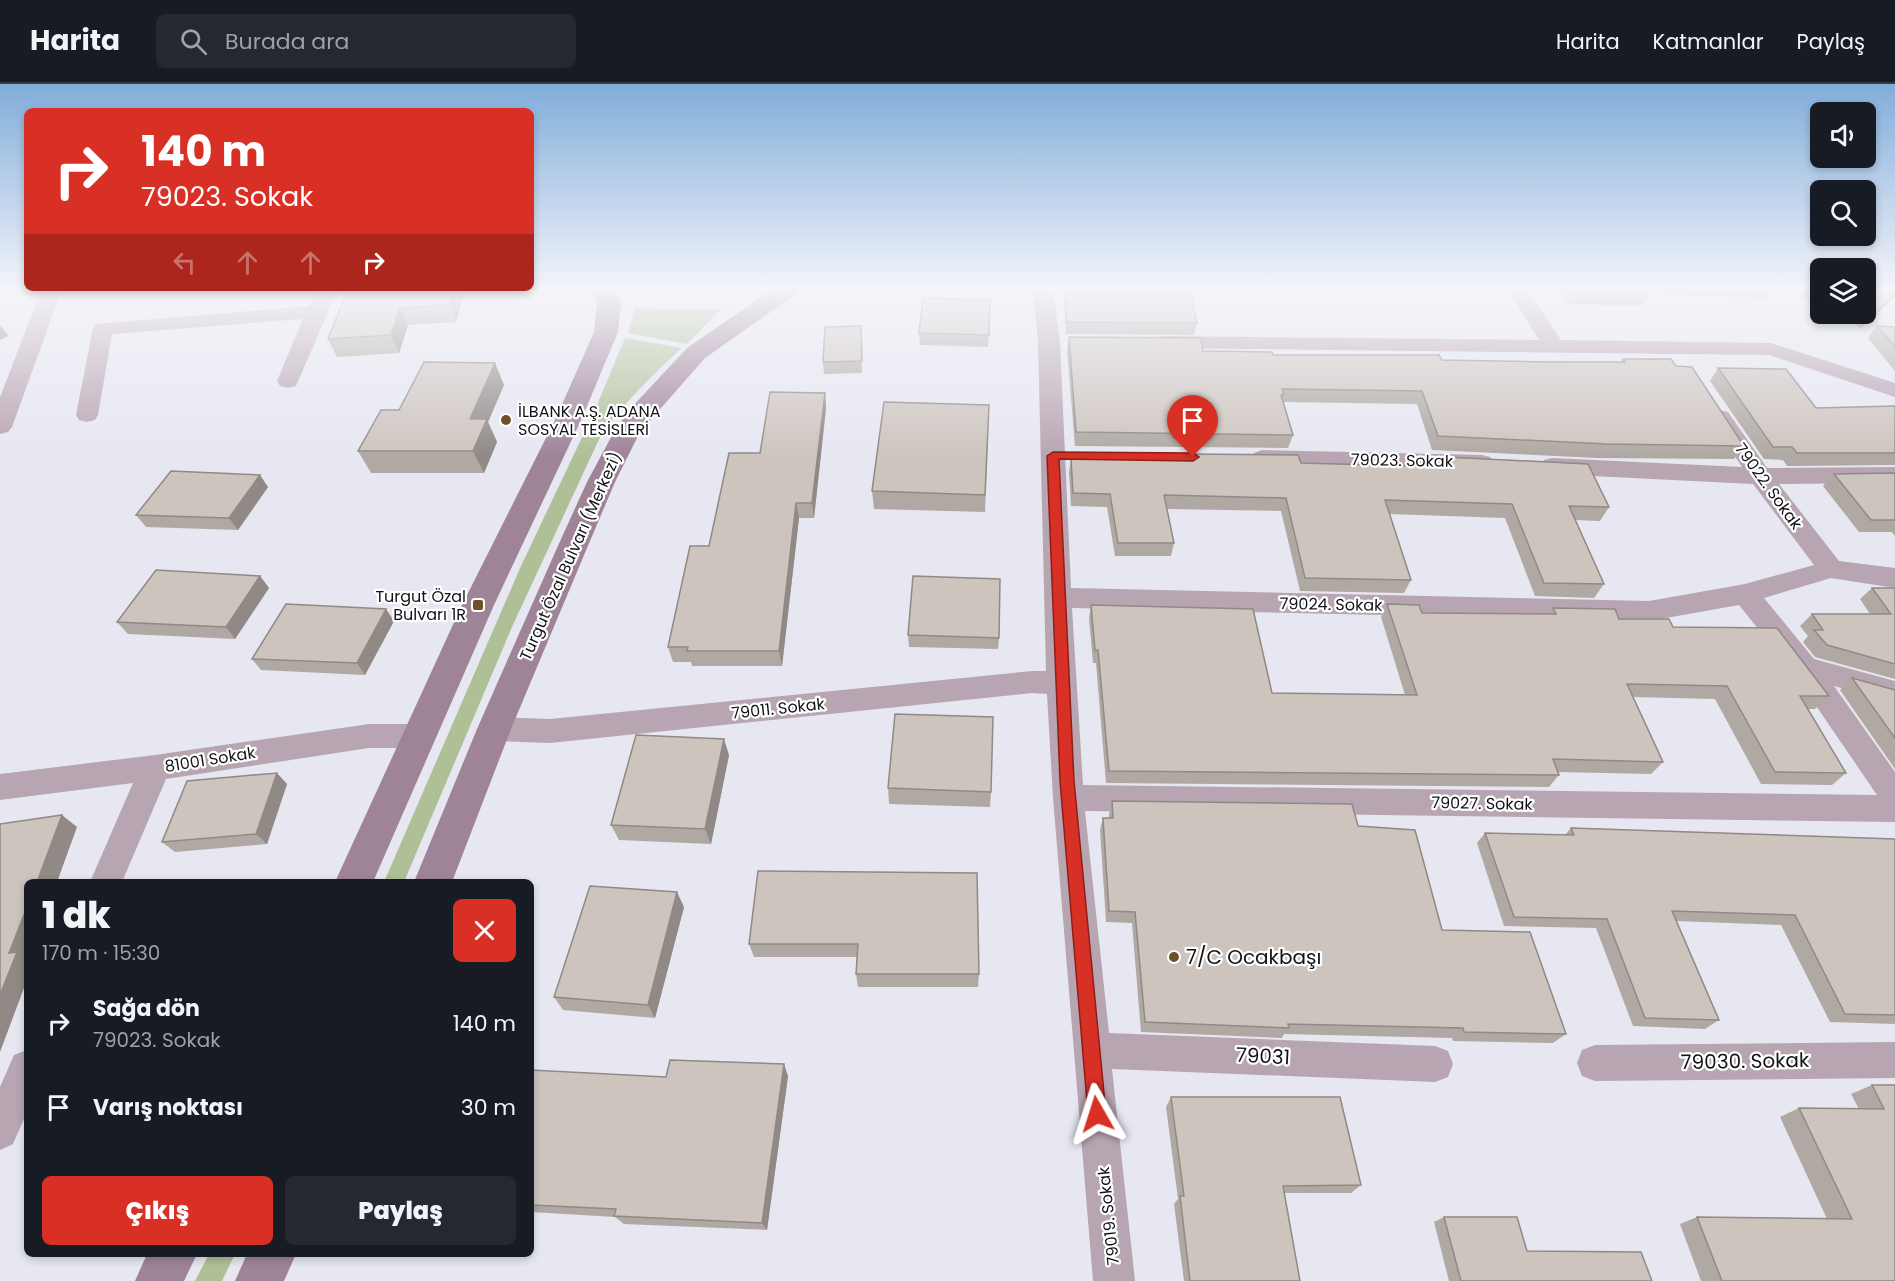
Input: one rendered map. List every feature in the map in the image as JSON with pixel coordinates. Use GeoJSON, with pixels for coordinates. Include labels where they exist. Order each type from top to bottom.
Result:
{"type":"FeatureCollection","features":[{"type":"Feature","properties":{"kind":"main road"},"geometry":{"type":"LineString","coordinates":[[355,879],[478,605],[569,418],[600,345]]}},
{"type":"Feature","properties":{"kind":"main road","name":"Turgut Özal Bulvarı (Merkezi)"},"geometry":{"type":"LineString","coordinates":[[435,879],[494,729],[601,482],[628,430],[639,415],[696,353],[708,345]]}},
{"type":"Feature","properties":{"kind":"main road"},"geometry":{"type":"LineString","coordinates":[[159,1281],[171,1257]]}},
{"type":"Feature","properties":{"kind":"main road"},"geometry":{"type":"LineString","coordinates":[[260,1281],[271,1257]]}},
{"type":"Feature","properties":{"kind":"street"},"geometry":{"type":"LineString","coordinates":[[0,427],[31,345]]}},
{"type":"Feature","properties":{"kind":"street"},"geometry":{"type":"LineString","coordinates":[[87,415],[100,345]]}},
{"type":"Feature","properties":{"kind":"street"},"geometry":{"type":"LineString","coordinates":[[288,381],[302,345]]}},
{"type":"Feature","properties":{"kind":"street","name":"79019. Sokak"},"geometry":{"type":"LineString","coordinates":[[1061,345],[1064,456],[1059,598],[1061,683],[1068,798],[1114,1281]]}},
{"type":"Feature","properties":{"kind":"street"},"geometry":{"type":"LineString","coordinates":[[1437,345],[1771,349],[1895,390]]}},
{"type":"Feature","properties":{"kind":"street"},"geometry":{"type":"LineString","coordinates":[[1673,346],[1687,366]]}},
{"type":"Feature","properties":{"kind":"street","name":"79022. Sokak"},"geometry":{"type":"LineString","coordinates":[[1707,396],[1760,476],[1831,569]]}},
{"type":"Feature","properties":{"kind":"street","name":"79023. Sokak"},"geometry":{"type":"LineString","coordinates":[[1240,458],[1499,463]]}},
{"type":"Feature","properties":{"kind":"street"},"geometry":{"type":"LineString","coordinates":[[1534,465],[1760,476],[1895,475]]}},
{"type":"Feature","properties":{"kind":"street"},"geometry":{"type":"LineString","coordinates":[[1831,569],[1895,578]]}},
{"type":"Feature","properties":{"kind":"street","name":"79024. Sokak"},"geometry":{"type":"LineString","coordinates":[[1059,598],[1649,611],[1745,594],[1831,569]]}},
{"type":"Feature","properties":{"kind":"street"},"geometry":{"type":"LineString","coordinates":[[1745,594],[1805,667],[1895,797]]}},
{"type":"Feature","properties":{"kind":"street"},"geometry":{"type":"LineString","coordinates":[[1805,667],[1895,692]]}},
{"type":"Feature","properties":{"kind":"street","name":"79011. Sokak"},"geometry":{"type":"LineString","coordinates":[[494,729],[550,731],[1032,682],[1061,683]]}},
{"type":"Feature","properties":{"kind":"street","name":"81001 Sokak"},"geometry":{"type":"LineString","coordinates":[[0,787],[155,768],[369,736],[420,736]]}},
{"type":"Feature","properties":{"kind":"street"},"geometry":{"type":"LineString","coordinates":[[107,879],[155,768]]}},
{"type":"Feature","properties":{"kind":"street","name":"79027. Sokak"},"geometry":{"type":"LineString","coordinates":[[1068,798],[1895,809]]}},
{"type":"Feature","properties":{"kind":"street","name":"79031"},"geometry":{"type":"LineString","coordinates":[[1091,1050],[1436,1064]]}},
{"type":"Feature","properties":{"kind":"street","name":"79030. Sokak"},"geometry":{"type":"LineString","coordinates":[[1595,1063],[1895,1060]]}},
{"type":"Feature","properties":{"kind":"street"},"geometry":{"type":"LineString","coordinates":[[0,1131],[24,1075]]}},
{"type":"Feature","properties":{"kind":"green space"},"geometry":{"type":"Polygon","coordinates":[[[622,345],[664,345],[682,348],[639,389],[601,435],[512,627],[405,879],[385,879],[521,566],[595,410],[622,345]]]}},
{"type":"Feature","properties":{"kind":"green space"},"geometry":{"type":"Polygon","coordinates":[[[207,1257],[234,1257],[222,1281],[195,1281],[207,1257]]]}},
{"type":"Feature","properties":{"kind":"building"},"geometry":{"type":"Polygon","coordinates":[[[824,345],[862,345],[862,361],[823,362],[824,345]]]}},
{"type":"Feature","properties":{"kind":"building"},"geometry":{"type":"Polygon","coordinates":[[[1070,345],[1202,345],[1203,351],[1272,352],[1273,355],[1439,355],[1442,360],[1546,362],[1625,362],[1623,359],[1671,359],[1676,366],[1692,367],[1744,446],[1607,444],[1438,436],[1422,391],[1282,389],[1284,395],[1281,395],[1293,435],[1076,432],[1070,345]]]}},
{"type":"Feature","properties":{"kind":"building"},"geometry":{"type":"Polygon","coordinates":[[[424,362],[495,363],[470,419],[487,419],[473,451],[358,451],[381,410],[399,410],[424,362]]]}},
{"type":"Feature","properties":{"kind":"building"},"geometry":{"type":"Polygon","coordinates":[[[1718,368],[1786,369],[1816,408],[1895,406],[1895,453],[1797,453],[1792,447],[1773,447],[1718,368]]]}},
{"type":"Feature","properties":{"kind":"building"},"geometry":{"type":"Polygon","coordinates":[[[770,392],[825,393],[812,503],[796,503],[779,651],[687,651],[688,647],[668,647],[690,546],[709,546],[729,453],[760,453],[770,392]]]}},
{"type":"Feature","properties":{"kind":"building"},"geometry":{"type":"Polygon","coordinates":[[[884,402],[989,405],[985,495],[872,491],[884,402]]]}},
{"type":"Feature","properties":{"kind":"building"},"geometry":{"type":"Polygon","coordinates":[[[1078,453],[1298,455],[1301,463],[1449,467],[1445,457],[1588,464],[1609,507],[1569,506],[1604,584],[1544,583],[1512,504],[1385,500],[1411,580],[1305,578],[1286,498],[1164,495],[1174,543],[1118,543],[1110,494],[1073,493],[1071,458],[1078,458],[1078,453]]]}},
{"type":"Feature","properties":{"kind":"building"},"geometry":{"type":"Polygon","coordinates":[[[171,471],[260,475],[229,518],[136,515],[171,471]]]}},
{"type":"Feature","properties":{"kind":"building"},"geometry":{"type":"Polygon","coordinates":[[[1895,473],[1895,520],[1871,520],[1834,474],[1895,473]]]}},
{"type":"Feature","properties":{"kind":"building"},"geometry":{"type":"Polygon","coordinates":[[[156,570],[260,576],[226,627],[117,622],[156,570]]]}},
{"type":"Feature","properties":{"kind":"building"},"geometry":{"type":"Polygon","coordinates":[[[913,576],[1000,579],[999,638],[908,635],[913,576]]]}},
{"type":"Feature","properties":{"kind":"building"},"geometry":{"type":"Polygon","coordinates":[[[1872,588],[1895,588],[1895,664],[1827,645],[1814,630],[1823,630],[1812,614],[1891,614],[1872,588]]]}},
{"type":"Feature","properties":{"kind":"building"},"geometry":{"type":"Polygon","coordinates":[[[286,604],[386,609],[357,663],[252,659],[286,604]]]}},
{"type":"Feature","properties":{"kind":"building"},"geometry":{"type":"Polygon","coordinates":[[[1387,604],[1419,605],[1422,613],[1556,614],[1553,608],[1615,609],[1619,619],[1669,619],[1673,627],[1777,628],[1829,696],[1800,696],[1846,773],[1775,772],[1727,686],[1627,684],[1663,762],[1553,759],[1559,775],[1109,771],[1098,650],[1095,650],[1091,605],[1253,609],[1272,693],[1417,695],[1387,604]]]}},
{"type":"Feature","properties":{"kind":"building"},"geometry":{"type":"Polygon","coordinates":[[[1852,678],[1895,690],[1895,738],[1852,678]]]}},
{"type":"Feature","properties":{"kind":"building"},"geometry":{"type":"Polygon","coordinates":[[[895,714],[993,717],[991,792],[888,788],[895,714]]]}},
{"type":"Feature","properties":{"kind":"building"},"geometry":{"type":"Polygon","coordinates":[[[636,735],[724,739],[705,829],[611,825],[636,735]]]}},
{"type":"Feature","properties":{"kind":"building"},"geometry":{"type":"Polygon","coordinates":[[[277,773],[256,834],[162,842],[187,781],[277,773]]]}},
{"type":"Feature","properties":{"kind":"building"},"geometry":{"type":"Polygon","coordinates":[[[1112,801],[1352,804],[1358,826],[1415,830],[1442,930],[1530,932],[1566,1034],[1464,1032],[1463,1028],[1288,1024],[1289,1028],[1145,1022],[1135,912],[1109,911],[1103,818],[1113,818],[1112,801]]]}},
{"type":"Feature","properties":{"kind":"building"},"geometry":{"type":"Polygon","coordinates":[[[62,815],[38,879],[24,879],[24,915],[9,953],[17,952],[0,995],[0,824],[62,815]]]}},
{"type":"Feature","properties":{"kind":"building"},"geometry":{"type":"Polygon","coordinates":[[[1571,828],[1895,839],[1895,1015],[1845,1014],[1795,915],[1672,911],[1719,1020],[1645,1018],[1607,919],[1514,917],[1485,833],[1574,835],[1571,828]]]}},
{"type":"Feature","properties":{"kind":"building"},"geometry":{"type":"Polygon","coordinates":[[[758,871],[977,873],[979,974],[856,974],[858,944],[749,944],[758,871]]]}},
{"type":"Feature","properties":{"kind":"building"},"geometry":{"type":"Polygon","coordinates":[[[590,886],[677,892],[648,1005],[554,997],[590,886]]]}},
{"type":"Feature","properties":{"kind":"building"},"geometry":{"type":"Polygon","coordinates":[[[670,1060],[784,1064],[762,1223],[614,1216],[616,1209],[534,1205],[534,1070],[666,1077],[670,1060]]]}},
{"type":"Feature","properties":{"kind":"building"},"geometry":{"type":"Polygon","coordinates":[[[1872,1085],[1895,1085],[1895,1281],[1722,1281],[1697,1217],[1852,1219],[1799,1108],[1884,1109],[1872,1085]]]}},
{"type":"Feature","properties":{"kind":"building"},"geometry":{"type":"Polygon","coordinates":[[[1171,1097],[1340,1097],[1361,1185],[1283,1186],[1300,1281],[1190,1281],[1180,1196],[1184,1196],[1171,1097]]]}},
{"type":"Feature","properties":{"kind":"building"},"geometry":{"type":"Polygon","coordinates":[[[1444,1217],[1517,1217],[1527,1251],[1641,1252],[1652,1281],[1461,1281],[1444,1217]]]}},
{"type":"Feature","properties":{"kind":"place","name":"İLBANK A.Ş. ADANA SOSYAL TESİSLERİ"},"geometry":{"type":"Point","coordinates":[506,420]}},
{"type":"Feature","properties":{"kind":"place","name":"Turgut Özal Bulvarı 1R"},"geometry":{"type":"Point","coordinates":[478,605]}},
{"type":"Feature","properties":{"kind":"place","name":"7/C Ocakbaşı"},"geometry":{"type":"Point","coordinates":[1174,957]}},
{"type":"Feature","properties":{"kind":"route"},"geometry":{"type":"LineString","coordinates":[[1097,1114],[1067,781],[1053,456],[1193,457]]}}]}
